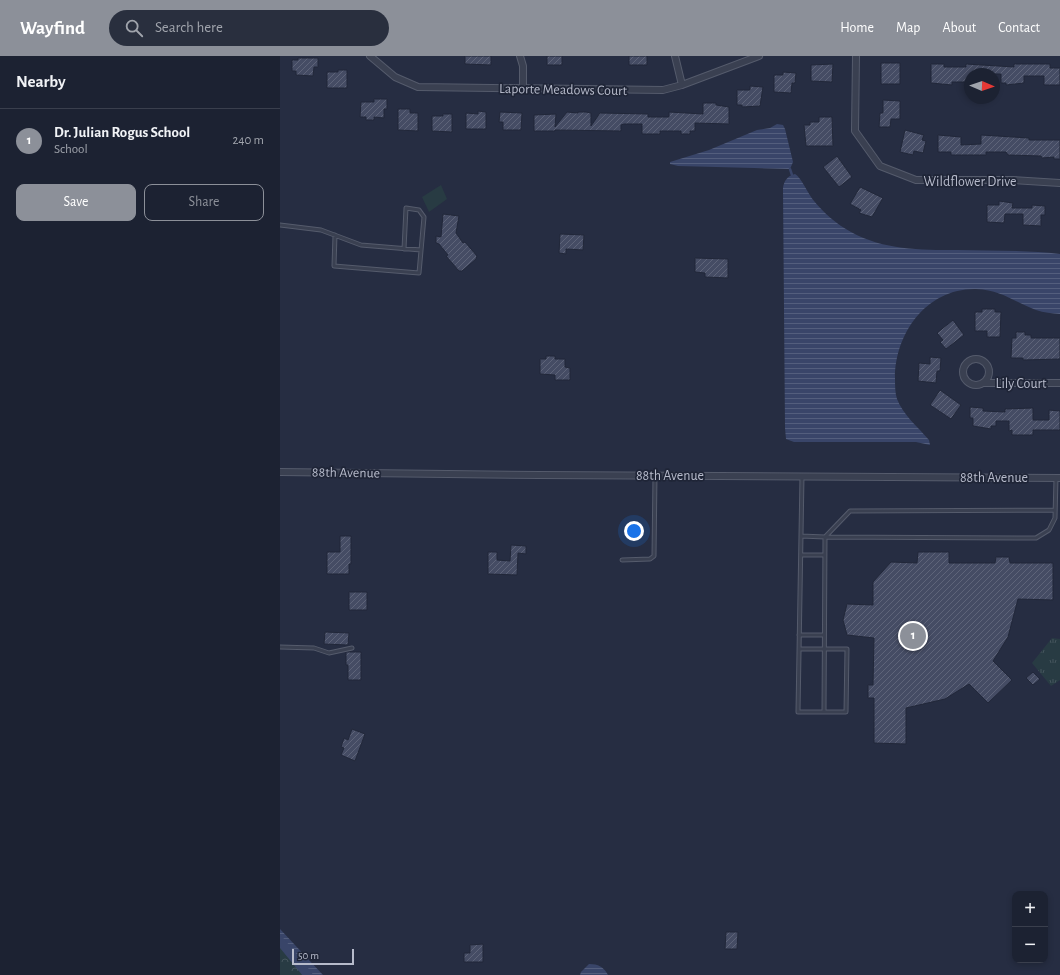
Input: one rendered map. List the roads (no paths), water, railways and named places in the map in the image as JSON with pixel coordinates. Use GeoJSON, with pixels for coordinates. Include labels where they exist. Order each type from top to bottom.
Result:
{"type":"FeatureCollection","features":[{"type":"Feature","properties":{"kind":"street","name":"Laporte Meadows Court"},"geometry":{"type":"LineString","coordinates":[[370,56],[395,77],[418,87],[663,90],[682,85],[759,56]]}},
{"type":"Feature","properties":{"kind":"street"},"geometry":{"type":"LineString","coordinates":[[520,56],[523,66],[523,88]]}},
{"type":"Feature","properties":{"kind":"street"},"geometry":{"type":"LineString","coordinates":[[675,56],[682,85]]}},
{"type":"Feature","properties":{"kind":"street","name":"Wildflower Drive"},"geometry":{"type":"LineString","coordinates":[[856,56],[855,131],[880,166],[916,180],[1013,180],[1060,183]]}},
{"type":"Feature","properties":{"kind":"street"},"geometry":{"type":"LineString","coordinates":[[977,359],[986,365],[988,373],[983,383],[971,384],[964,378],[964,369],[968,362],[977,359]]}},
{"type":"Feature","properties":{"kind":"street","name":"Lily Court"},"geometry":{"type":"LineString","coordinates":[[983,383],[1060,383]]}},
{"type":"Feature","properties":{"kind":"street","name":"88th Avenue"},"geometry":{"type":"LineString","coordinates":[[280,472],[1058,478]]}},
{"type":"Feature","properties":{"kind":"lane"},"geometry":{"type":"LineString","coordinates":[[335,235],[334,266],[419,273],[424,217],[419,210],[406,208],[404,249]]}},
{"type":"Feature","properties":{"kind":"lane"},"geometry":{"type":"LineString","coordinates":[[280,226],[310,227],[361,245],[421,250]]}},
{"type":"Feature","properties":{"kind":"lane"},"geometry":{"type":"LineString","coordinates":[[622,560],[650,560],[654,556],[654,475]]}},
{"type":"Feature","properties":{"kind":"lane"},"geometry":{"type":"LineString","coordinates":[[799,649],[847,649],[846,712],[798,712],[799,635],[801,554],[802,476]]}},
{"type":"Feature","properties":{"kind":"lane"},"geometry":{"type":"LineString","coordinates":[[801,536],[1036,538],[1049,530],[1055,518],[1058,478]]}},
{"type":"Feature","properties":{"kind":"lane"},"geometry":{"type":"LineString","coordinates":[[824,712],[823,635],[825,537],[850,511],[1055,510]]}},
{"type":"Feature","properties":{"kind":"lane"},"geometry":{"type":"LineString","coordinates":[[801,554],[824,555]]}},
{"type":"Feature","properties":{"kind":"lane"},"geometry":{"type":"LineString","coordinates":[[799,635],[823,635]]}},
{"type":"Feature","properties":{"kind":"lane"},"geometry":{"type":"LineString","coordinates":[[280,647],[314,648],[329,653],[352,648]]}},
{"type":"Feature","properties":{"kind":"water"},"geometry":{"type":"Polygon","coordinates":[[[777,124],[783,125],[785,129],[793,162],[790,169],[678,166],[670,164],[670,162],[709,150],[757,130],[770,128],[777,124]]]}},
{"type":"Feature","properties":{"kind":"water"},"geometry":{"type":"Polygon","coordinates":[[[795,174],[800,178],[814,201],[840,225],[863,238],[889,246],[929,250],[1021,251],[1060,254],[1060,314],[1036,310],[1001,294],[976,289],[958,291],[943,296],[929,305],[917,316],[901,345],[896,361],[895,386],[897,399],[900,405],[911,421],[929,440],[930,445],[916,442],[794,442],[786,439],[783,188],[786,179],[795,174]]]}},
{"type":"Feature","properties":{"kind":"water"},"geometry":{"type":"Polygon","coordinates":[[[280,929],[323,975],[308,975],[280,945],[280,929]]]}},
{"type":"Feature","properties":{"kind":"water"},"geometry":{"type":"Polygon","coordinates":[[[589,964],[600,966],[608,975],[580,975],[589,964]]]}},
{"type":"Feature","properties":{"kind":"waterway"},"geometry":{"type":"LineString","coordinates":[[790,169],[792,175]]}},
{"type":"Feature","properties":{"kind":"waterway"},"geometry":{"type":"LineString","coordinates":[[280,941],[308,975]]}},
{"type":"Feature","properties":{"kind":"place","name":"Dr. Julian Rogus School"},"geometry":{"type":"Point","coordinates":[913,636]}}]}
